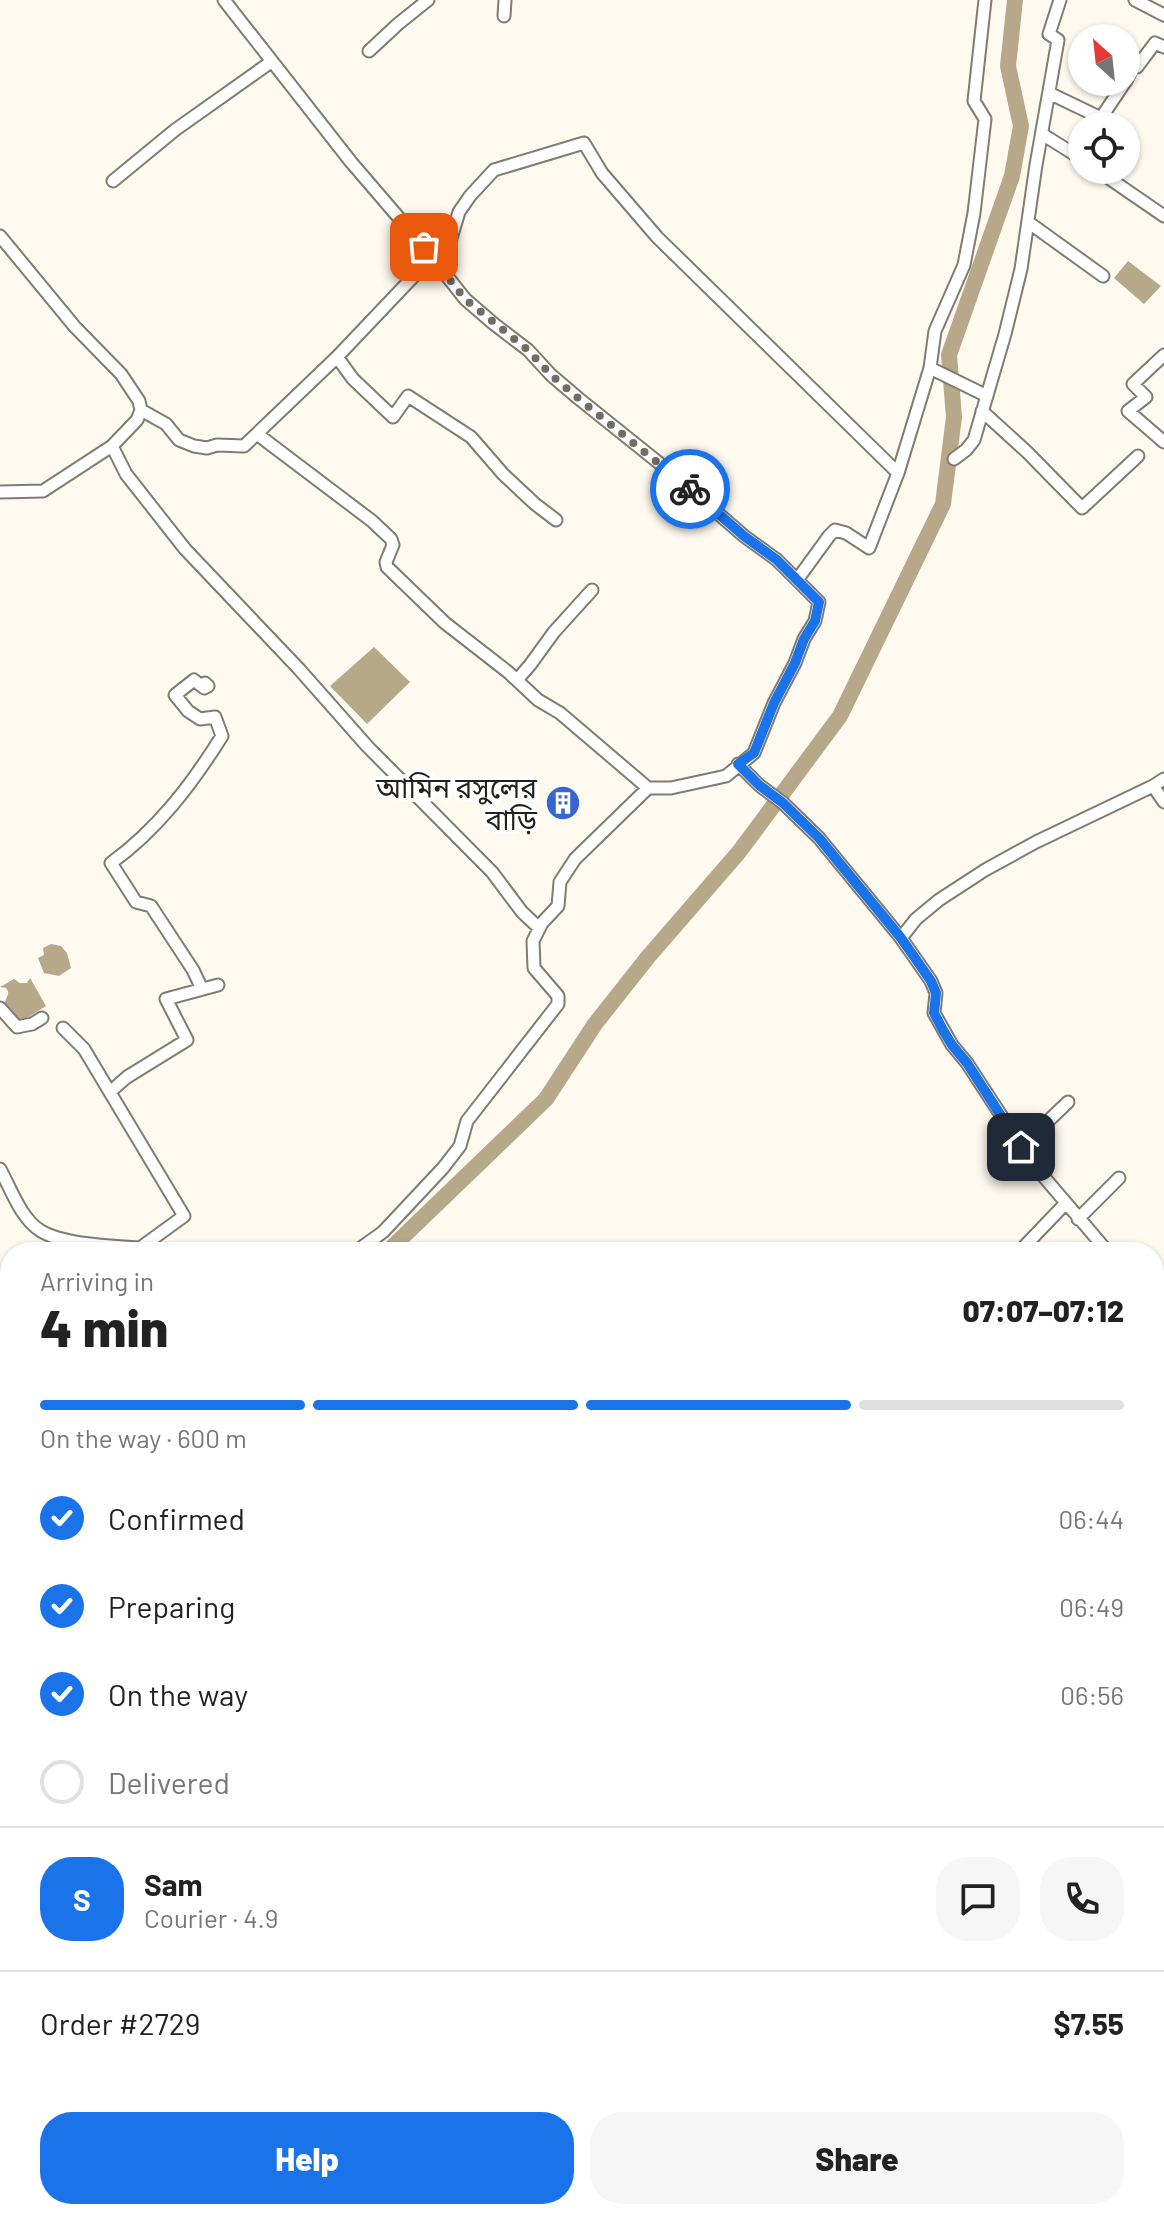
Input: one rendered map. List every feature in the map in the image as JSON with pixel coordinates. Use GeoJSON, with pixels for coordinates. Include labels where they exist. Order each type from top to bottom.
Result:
{"type":"FeatureCollection","features":[{"type":"Feature","properties":{"kind":"street"},"geometry":{"type":"LineString","coordinates":[[224,0],[342,151],[465,299],[528,350],[551,375],[777,560],[819,602],[815,621],[774,703],[754,753],[726,776],[671,788],[648,788],[560,713],[538,700],[445,623],[387,567],[393,545],[391,539],[372,521],[257,434]]}},
{"type":"Feature","properties":{"kind":"street"},"geometry":{"type":"LineString","coordinates":[[369,51],[428,0]]}},
{"type":"Feature","properties":{"kind":"street"},"geometry":{"type":"LineString","coordinates":[[504,16],[505,0]]}},
{"type":"Feature","properties":{"kind":"street"},"geometry":{"type":"LineString","coordinates":[[797,580],[835,530],[846,533],[869,548],[898,473],[930,368],[935,331],[964,265],[974,213],[985,119],[974,101],[985,0]]}},
{"type":"Feature","properties":{"kind":"street"},"geometry":{"type":"LineString","coordinates":[[954,459],[974,440],[1021,269],[1058,40],[1049,34],[1060,0]]}},
{"type":"Feature","properties":{"kind":"street"},"geometry":{"type":"LineString","coordinates":[[1135,0],[1164,15]]}},
{"type":"Feature","properties":{"kind":"street"},"geometry":{"type":"LineString","coordinates":[[1140,63],[1155,43],[1164,47]]}},
{"type":"Feature","properties":{"kind":"street"},"geometry":{"type":"LineString","coordinates":[[113,181],[175,130],[271,62]]}},
{"type":"Feature","properties":{"kind":"street"},"geometry":{"type":"LineString","coordinates":[[1049,93],[1081,112]]}},
{"type":"Feature","properties":{"kind":"street"},"geometry":{"type":"LineString","coordinates":[[1042,134],[1068,149]]}},
{"type":"Feature","properties":{"kind":"street"},"geometry":{"type":"LineString","coordinates":[[141,410],[166,424],[179,440],[194,446],[244,446],[435,262],[449,245],[459,212],[494,170],[584,143],[602,173],[657,237],[898,473]]}},
{"type":"Feature","properties":{"kind":"street"},"geometry":{"type":"LineString","coordinates":[[1117,184],[1164,216]]}},
{"type":"Feature","properties":{"kind":"street"},"geometry":{"type":"LineString","coordinates":[[1028,222],[1103,276]]}},
{"type":"Feature","properties":{"kind":"street"},"geometry":{"type":"LineString","coordinates":[[0,236],[75,327],[121,374],[139,401],[141,410],[137,420],[112,446],[43,491],[0,492]]}},
{"type":"Feature","properties":{"kind":"street"},"geometry":{"type":"LineString","coordinates":[[1164,355],[1133,384],[1146,397],[1128,411],[1164,442]]}},
{"type":"Feature","properties":{"kind":"street"},"geometry":{"type":"LineString","coordinates":[[337,357],[353,379],[393,417],[408,396],[471,437],[503,474],[556,520]]}},
{"type":"Feature","properties":{"kind":"street"},"geometry":{"type":"LineString","coordinates":[[930,368],[987,396]]}},
{"type":"Feature","properties":{"kind":"street"},"geometry":{"type":"LineString","coordinates":[[982,411],[1082,508],[1138,456]]}},
{"type":"Feature","properties":{"kind":"street"},"geometry":{"type":"LineString","coordinates":[[112,446],[126,474],[185,549],[367,746],[492,872],[522,912],[539,928]]}},
{"type":"Feature","properties":{"kind":"street"},"geometry":{"type":"LineString","coordinates":[[517,680],[592,590]]}},
{"type":"Feature","properties":{"kind":"street"},"geometry":{"type":"LineString","coordinates":[[202,989],[151,906],[136,902],[111,863],[156,823],[188,786],[222,736],[215,717],[200,719],[188,711],[175,695],[194,680],[204,688],[208,686],[205,683]]}},
{"type":"Feature","properties":{"kind":"street"},"geometry":{"type":"LineString","coordinates":[[738,764],[819,838],[901,938],[931,981],[936,993],[934,1013],[952,1045],[1032,1163],[1099,1242]]}},
{"type":"Feature","properties":{"kind":"street"},"geometry":{"type":"LineString","coordinates":[[901,938],[916,919],[939,900],[1036,842],[1159,782],[1164,802]]}},
{"type":"Feature","properties":{"kind":"street"},"geometry":{"type":"LineString","coordinates":[[369,1242],[383,1232],[443,1168],[460,1146],[467,1121],[558,1004],[558,996],[534,968],[533,941],[539,928],[558,906],[560,882],[575,859],[648,788]]}},
{"type":"Feature","properties":{"kind":"street"},"geometry":{"type":"LineString","coordinates":[[110,1092],[127,1077],[187,1040],[166,999],[218,985]]}},
{"type":"Feature","properties":{"kind":"street"},"geometry":{"type":"LineString","coordinates":[[0,1008],[17,1027],[42,1018]]}},
{"type":"Feature","properties":{"kind":"street"},"geometry":{"type":"LineString","coordinates":[[63,1028],[84,1049],[184,1216],[153,1242]]}},
{"type":"Feature","properties":{"kind":"street"},"geometry":{"type":"LineString","coordinates":[[1021,1147],[1068,1102]]}},
{"type":"Feature","properties":{"kind":"street"},"geometry":{"type":"LineString","coordinates":[[0,1169],[25,1215],[40,1231],[80,1242]]}},
{"type":"Feature","properties":{"kind":"street"},"geometry":{"type":"LineString","coordinates":[[1078,1219],[1119,1178]]}},
{"type":"Feature","properties":{"kind":"street"},"geometry":{"type":"LineString","coordinates":[[1029,1242],[1065,1204]]}},
{"type":"Feature","properties":{"kind":"shaded area"},"geometry":{"type":"Polygon","coordinates":[[[1128,261],[1161,286],[1144,304],[1114,278],[1128,261]]]}},
{"type":"Feature","properties":{"kind":"shaded area"},"geometry":{"type":"Polygon","coordinates":[[[374,647],[410,682],[367,724],[330,686],[374,647]]]}},
{"type":"Feature","properties":{"kind":"shaded area"},"geometry":{"type":"Polygon","coordinates":[[[51,944],[61,946],[67,953],[71,968],[59,976],[44,973],[38,958],[44,955],[43,948],[51,944]]]}},
{"type":"Feature","properties":{"kind":"shaded area"},"geometry":{"type":"Polygon","coordinates":[[[30,978],[46,1006],[19,1023],[5,1003],[6,988],[0,987],[14,979],[27,983],[30,978]]]}},
{"type":"Feature","properties":{"kind":"waterway"},"geometry":{"type":"LineString","coordinates":[[397,1242],[546,1099],[595,1024],[739,852],[840,716],[943,504],[954,417],[949,355],[1012,176],[1021,126],[1008,66],[1015,0]]}},
{"type":"Feature","properties":{"kind":"way so far"},"geometry":{"type":"LineString","coordinates":[[424,247],[465,299],[528,350],[578,398],[690,489]]}},
{"type":"Feature","properties":{"kind":"place","name":"আমিন রসুলের বাড়ি"},"geometry":{"type":"Point","coordinates":[563,803]}},
{"type":"Feature","properties":{"kind":"route"},"geometry":{"type":"LineString","coordinates":[[690,489],[777,560],[819,602],[815,621],[774,703],[754,753],[738,764],[819,838],[901,938],[931,981],[936,993],[934,1013],[943,1030],[1021,1147]]}}]}
